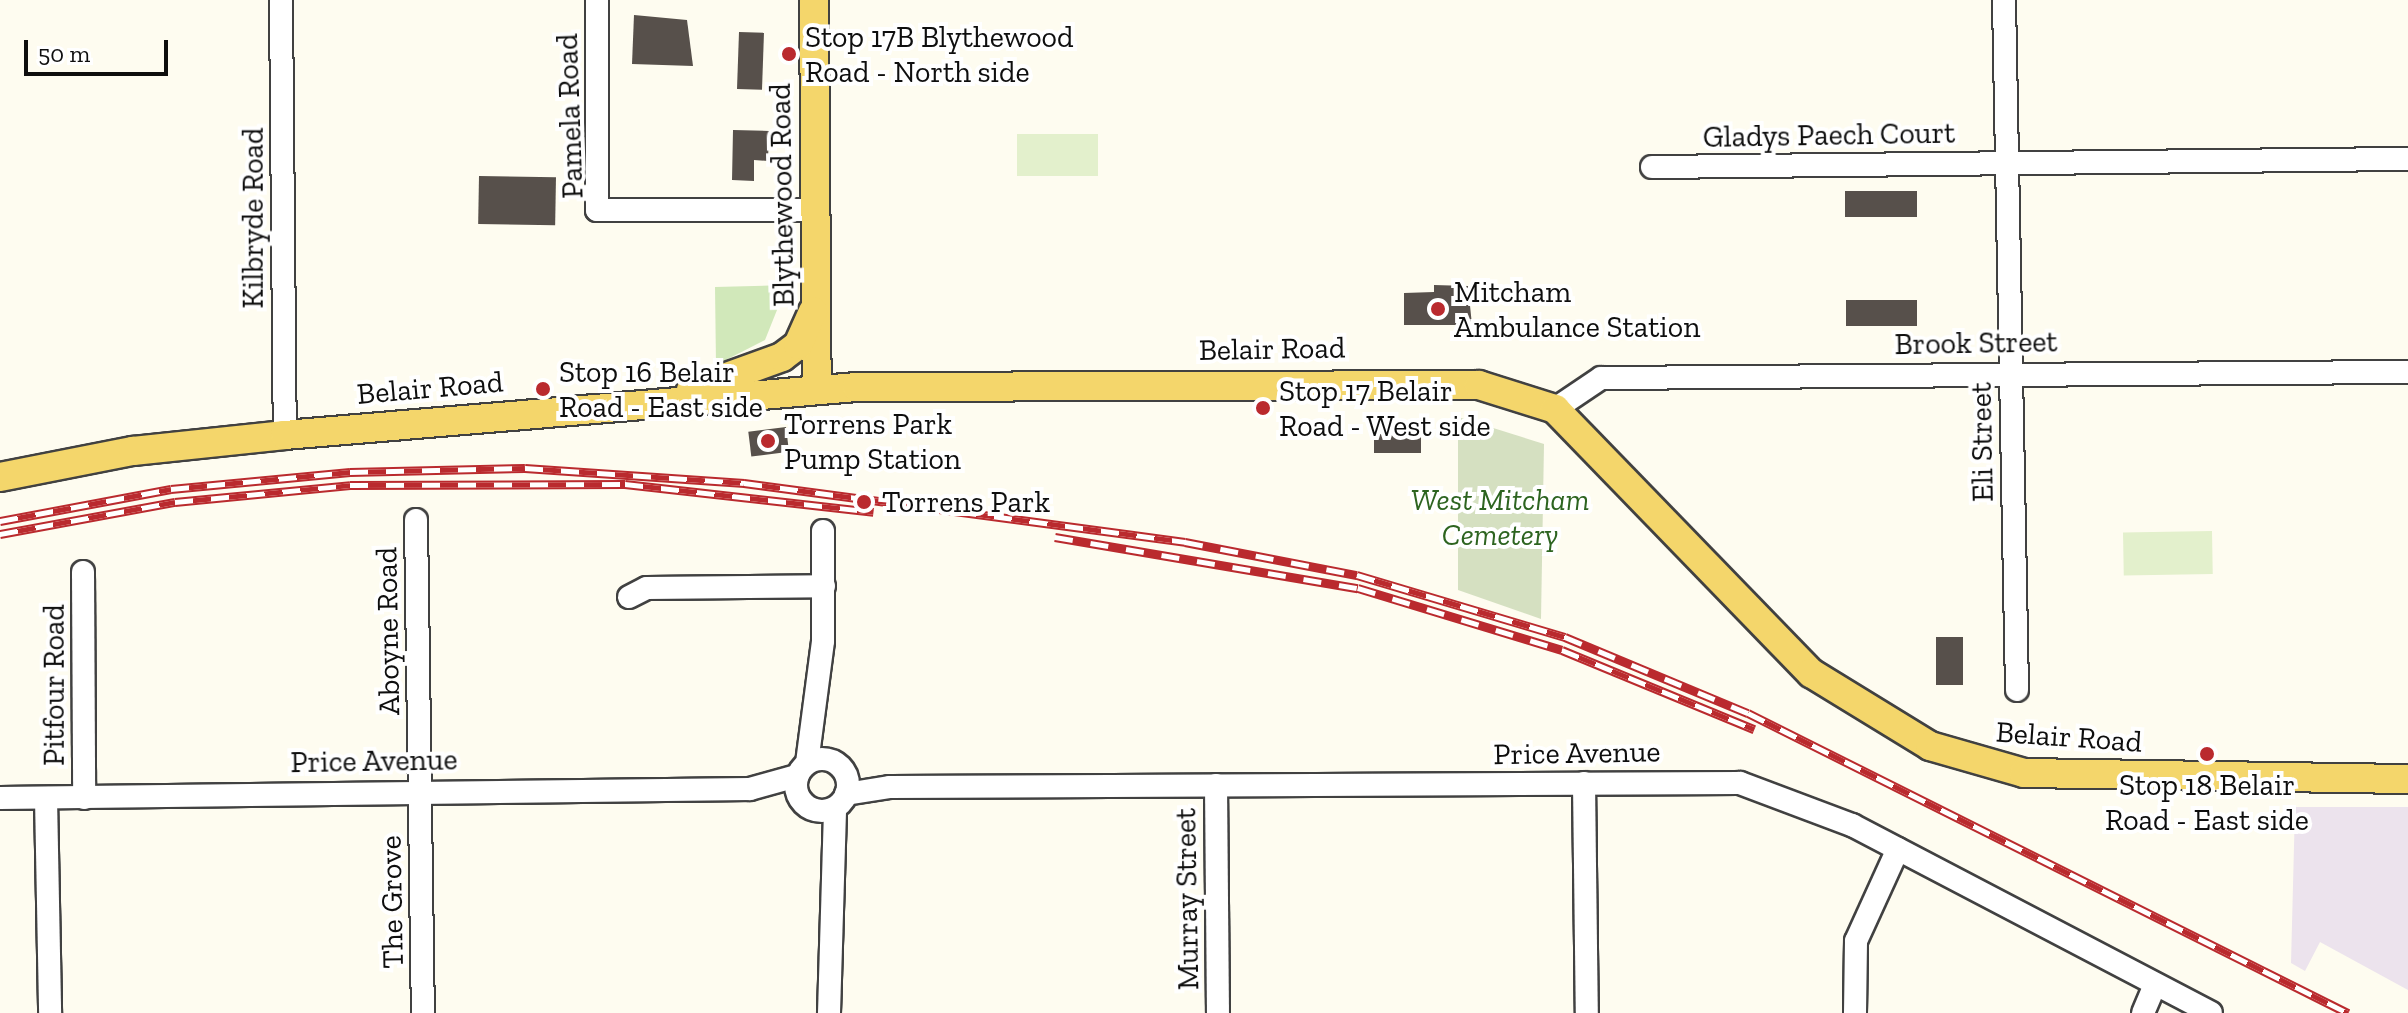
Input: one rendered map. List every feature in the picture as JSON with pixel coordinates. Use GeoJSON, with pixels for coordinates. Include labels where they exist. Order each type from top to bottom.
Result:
{"type":"FeatureCollection","features":[{"type":"Feature","properties":{"kind":"main road","name":"Blythewood Road"},"geometry":{"type":"LineString","coordinates":[[814,0],[817,390]]}},
{"type":"Feature","properties":{"kind":"main road"},"geometry":{"type":"LineString","coordinates":[[656,402],[782,357],[798,345],[818,291]]}},
{"type":"Feature","properties":{"kind":"main road","name":"Belair Road"},"geometry":{"type":"LineString","coordinates":[[0,477],[133,451],[285,435],[817,390],[1443,381],[1555,409],[1811,673],[1930,746],[2024,773],[2408,779]]}},
{"type":"Feature","properties":{"kind":"street","name":"Kilbryde Road"},"geometry":{"type":"LineString","coordinates":[[281,0],[285,435]]}},
{"type":"Feature","properties":{"kind":"street","name":"Pamela Road"},"geometry":{"type":"LineString","coordinates":[[597,0],[597,210],[815,210]]}},
{"type":"Feature","properties":{"kind":"street","name":"Eli Street"},"geometry":{"type":"LineString","coordinates":[[2004,0],[2017,690]]}},
{"type":"Feature","properties":{"kind":"street","name":"Gladys Paech Court"},"geometry":{"type":"LineString","coordinates":[[1652,167],[2408,159]]}},
{"type":"Feature","properties":{"kind":"street","name":"Brook Street"},"geometry":{"type":"LineString","coordinates":[[1555,409],[1601,378],[2011,372],[2408,372]]}},
{"type":"Feature","properties":{"kind":"street","name":"Aboyne Road"},"geometry":{"type":"LineString","coordinates":[[416,520],[421,790]]}},
{"type":"Feature","properties":{"kind":"street"},"geometry":{"type":"LineString","coordinates":[[823,531],[824,586],[817,722],[830,792],[829,1013]]}},
{"type":"Feature","properties":{"kind":"street","name":"Pitfour Road"},"geometry":{"type":"LineString","coordinates":[[83,572],[84,798]]}},
{"type":"Feature","properties":{"kind":"street"},"geometry":{"type":"LineString","coordinates":[[629,597],[647,588],[824,586]]}},
{"type":"Feature","properties":{"kind":"street"},"geometry":{"type":"LineString","coordinates":[[817,722],[802,770],[830,792]]}},
{"type":"Feature","properties":{"kind":"street","name":"Price Avenue"},"geometry":{"type":"LineString","coordinates":[[750,789],[802,770],[830,792]]}},
{"type":"Feature","properties":{"kind":"street","name":"Price Avenue"},"geometry":{"type":"LineString","coordinates":[[0,798],[421,790],[750,789],[830,792],[890,787],[1584,783],[1764,787],[1898,849],[2211,1013]]}},
{"type":"Feature","properties":{"kind":"street"},"geometry":{"type":"LineString","coordinates":[[1584,783],[1587,1013]]}},
{"type":"Feature","properties":{"kind":"street","name":"Murray Street"},"geometry":{"type":"LineString","coordinates":[[1216,785],[1218,1013]]}},
{"type":"Feature","properties":{"kind":"street","name":"The Grove"},"geometry":{"type":"LineString","coordinates":[[421,790],[423,1013]]}},
{"type":"Feature","properties":{"kind":"street"},"geometry":{"type":"LineString","coordinates":[[46,798],[50,1013]]}},
{"type":"Feature","properties":{"kind":"street"},"geometry":{"type":"LineString","coordinates":[[1855,1013],[1856,941],[1898,849]]}},
{"type":"Feature","properties":{"kind":"street"},"geometry":{"type":"LineString","coordinates":[[2143,1013],[2155,985]]}},
{"type":"Feature","properties":{"kind":"shaded area"},"geometry":{"type":"Polygon","coordinates":[[[2295,807],[2408,807],[2408,990],[2320,942],[2305,971],[2291,963],[2295,807]]]}},
{"type":"Feature","properties":{"kind":"green space"},"geometry":{"type":"Polygon","coordinates":[[[1017,134],[1098,134],[1098,176],[1017,176],[1017,134]]]}},
{"type":"Feature","properties":{"kind":"green space"},"geometry":{"type":"Polygon","coordinates":[[[787,285],[765,340],[716,365],[715,287],[787,285]]]}},
{"type":"Feature","properties":{"kind":"green space","name":"West Mitcham Cemetery"},"geometry":{"type":"Polygon","coordinates":[[[1458,417],[1544,444],[1541,619],[1458,590],[1458,417]]]}},
{"type":"Feature","properties":{"kind":"green space"},"geometry":{"type":"Polygon","coordinates":[[[2212,531],[2213,574],[2124,576],[2123,533],[2212,531]]]}},
{"type":"Feature","properties":{"kind":"building"},"geometry":{"type":"Polygon","coordinates":[[[634,15],[687,20],[693,66],[632,64],[634,15]]]}},
{"type":"Feature","properties":{"kind":"building"},"geometry":{"type":"Polygon","coordinates":[[[739,32],[764,33],[762,90],[737,89],[739,32]]]}},
{"type":"Feature","properties":{"kind":"building"},"geometry":{"type":"Polygon","coordinates":[[[733,130],[769,131],[768,161],[754,160],[754,181],[732,180],[733,130]]]}},
{"type":"Feature","properties":{"kind":"building"},"geometry":{"type":"Polygon","coordinates":[[[479,176],[556,177],[555,225],[478,224],[479,176]]]}},
{"type":"Feature","properties":{"kind":"building"},"geometry":{"type":"Polygon","coordinates":[[[1845,191],[1917,191],[1917,217],[1845,217],[1845,191]]]}},
{"type":"Feature","properties":{"kind":"building","name":"Mitcham Ambulance Station"},"geometry":{"type":"Polygon","coordinates":[[[1434,285],[1468,286],[1472,325],[1404,325],[1404,293],[1434,292],[1434,285]]]}},
{"type":"Feature","properties":{"kind":"building"},"geometry":{"type":"Polygon","coordinates":[[[1846,300],[1917,300],[1917,326],[1846,326],[1846,300]]]}},
{"type":"Feature","properties":{"kind":"building"},"geometry":{"type":"Polygon","coordinates":[[[1374,423],[1421,423],[1421,453],[1374,453],[1374,423]]]}},
{"type":"Feature","properties":{"kind":"building","name":"Torrens Park Pump Station"},"geometry":{"type":"Polygon","coordinates":[[[786,427],[789,452],[751,456],[748,432],[786,427]]]}},
{"type":"Feature","properties":{"kind":"building"},"geometry":{"type":"Polygon","coordinates":[[[1936,637],[1963,637],[1963,685],[1936,685],[1936,637]]]}},
{"type":"Feature","properties":{"kind":"railway"},"geometry":{"type":"LineString","coordinates":[[0,521],[171,489],[350,472],[525,468],[744,483],[1185,542],[1357,575],[1565,637],[1748,713],[2348,1013]]}},
{"type":"Feature","properties":{"kind":"railway"},"geometry":{"type":"LineString","coordinates":[[0,534],[175,502],[350,485],[625,484],[873,512]]}},
{"type":"Feature","properties":{"kind":"railway"},"geometry":{"type":"LineString","coordinates":[[1055,537],[1358,588],[1562,650],[1754,729]]}},
{"type":"Feature","properties":{"kind":"place","name":"Stop 17B Blythewood Road - North side"},"geometry":{"type":"Point","coordinates":[789,54]}},
{"type":"Feature","properties":{"kind":"place","name":"Mitcham Ambulance Station"},"geometry":{"type":"Point","coordinates":[1438,309]}},
{"type":"Feature","properties":{"kind":"place","name":"Stop 16 Belair Road - East side"},"geometry":{"type":"Point","coordinates":[543,389]}},
{"type":"Feature","properties":{"kind":"place","name":"Stop 17 Belair Road - West side"},"geometry":{"type":"Point","coordinates":[1263,408]}},
{"type":"Feature","properties":{"kind":"place","name":"Torrens Park Pump Station"},"geometry":{"type":"Point","coordinates":[768,441]}},
{"type":"Feature","properties":{"kind":"place","name":"Torrens Park"},"geometry":{"type":"Point","coordinates":[864,502]}},
{"type":"Feature","properties":{"kind":"place","name":"Stop 18 Belair Road - East side"},"geometry":{"type":"Point","coordinates":[2207,754]}}]}
